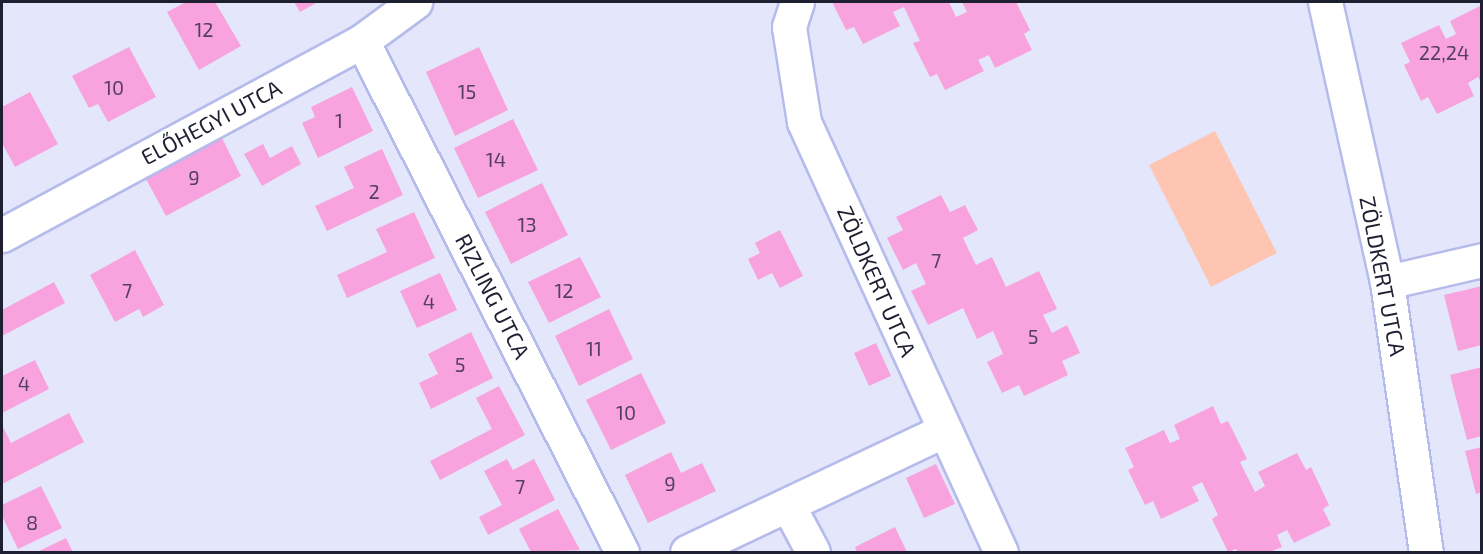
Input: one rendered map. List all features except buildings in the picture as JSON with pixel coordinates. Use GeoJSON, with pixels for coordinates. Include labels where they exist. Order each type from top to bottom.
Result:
{"type":"FeatureCollection","features":[{"type":"Feature","properties":{"kind":"street","name":"ELŐHEGYI UTCA"},"geometry":{"type":"LineString","coordinates":[[2,234],[362,41],[415,2]]}},
{"type":"Feature","properties":{"kind":"street","name":"ZÖLDKERT UTCA"},"geometry":{"type":"LineString","coordinates":[[797,2],[789,27],[804,122],[1001,552]]}},
{"type":"Feature","properties":{"kind":"street","name":"ZÖLDKERT UTCA"},"geometry":{"type":"LineString","coordinates":[[1325,2],[1387,282],[1426,552]]}},
{"type":"Feature","properties":{"kind":"street","name":"RIZLING UTCA"},"geometry":{"type":"LineString","coordinates":[[362,41],[622,552]]}},
{"type":"Feature","properties":{"kind":"street"},"geometry":{"type":"LineString","coordinates":[[1387,282],[1482,260]]}},
{"type":"Feature","properties":{"kind":"street"},"geometry":{"type":"LineString","coordinates":[[687,552],[945,430]]}},
{"type":"Feature","properties":{"kind":"street"},"geometry":{"type":"LineString","coordinates":[[788,505],[813,552]]}},
{"type":"Feature","properties":{"kind":"shaded area"},"geometry":{"type":"Polygon","coordinates":[[[1215,131],[1277,253],[1211,287],[1149,165],[1215,131]]]}}]}
